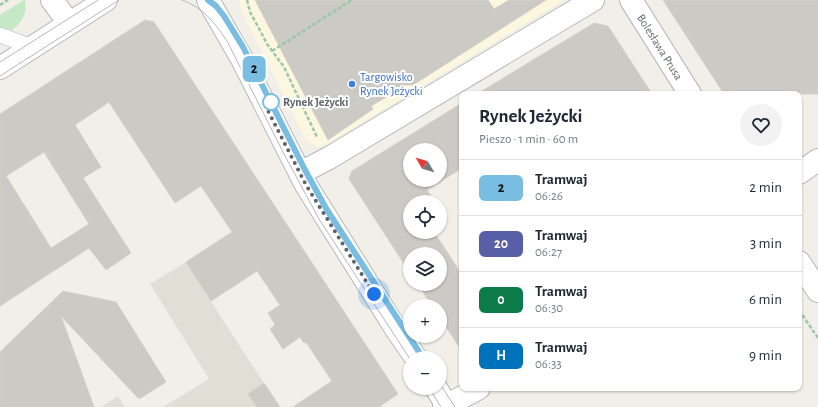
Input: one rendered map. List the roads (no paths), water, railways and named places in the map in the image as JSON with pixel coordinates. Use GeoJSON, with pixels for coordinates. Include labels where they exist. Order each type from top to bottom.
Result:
{"type":"FeatureCollection","features":[{"type":"Feature","properties":{"kind":"street"},"geometry":{"type":"LineString","coordinates":[[52,0],[69,23]]}},
{"type":"Feature","properties":{"kind":"street"},"geometry":{"type":"LineString","coordinates":[[0,68],[106,0]]}},
{"type":"Feature","properties":{"kind":"street"},"geometry":{"type":"LineString","coordinates":[[208,0],[242,59],[322,213],[411,351]]}},
{"type":"Feature","properties":{"kind":"street"},"geometry":{"type":"LineString","coordinates":[[300,173],[329,158],[593,0]]}},
{"type":"Feature","properties":{"kind":"street","name":"Bolesława Prusa"},"geometry":{"type":"LineString","coordinates":[[630,0],[688,91]]}},
{"type":"Feature","properties":{"kind":"street"},"geometry":{"type":"LineString","coordinates":[[802,171],[818,160]]}},
{"type":"Feature","properties":{"kind":"street"},"geometry":{"type":"LineString","coordinates":[[802,267],[818,291]]}},
{"type":"Feature","properties":{"kind":"street"},"geometry":{"type":"LineString","coordinates":[[444,402],[472,391]]}},
{"type":"Feature","properties":{"kind":"lane"},"geometry":{"type":"LineString","coordinates":[[0,35],[32,47]]}},
{"type":"Feature","properties":{"kind":"tram line"},"geometry":{"type":"LineString","coordinates":[[0,62],[98,0]]}},
{"type":"Feature","properties":{"kind":"tram line"},"geometry":{"type":"LineString","coordinates":[[0,76],[119,0]]}},
{"type":"Feature","properties":{"kind":"tram line"},"geometry":{"type":"LineString","coordinates":[[182,0],[197,7],[209,17],[228,43],[284,154],[319,219],[405,351]]}},
{"type":"Feature","properties":{"kind":"tram line"},"geometry":{"type":"LineString","coordinates":[[208,0],[216,6],[224,16],[243,47],[305,171],[327,210],[418,351]]}},
{"type":"Feature","properties":{"kind":"tram line","name":"2"},"geometry":{"type":"LineString","coordinates":[[208,0],[216,6],[231,26],[327,210],[418,351]]}},
{"type":"Feature","properties":{"kind":"tram line"},"geometry":{"type":"LineString","coordinates":[[433,395],[441,407]]}},
{"type":"Feature","properties":{"kind":"tram line"},"geometry":{"type":"LineString","coordinates":[[447,395],[455,407]]}},
{"type":"Feature","properties":{"kind":"place","name":"Targowisko Rynek Jeżycki"},"geometry":{"type":"Point","coordinates":[352,84]}},
{"type":"Feature","properties":{"kind":"place","name":"Rynek Jeżycki"},"geometry":{"type":"Point","coordinates":[271,102]}}]}
